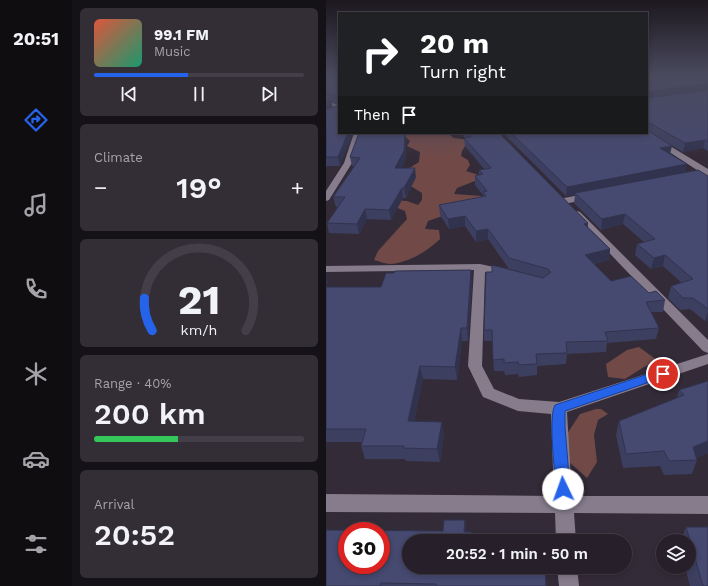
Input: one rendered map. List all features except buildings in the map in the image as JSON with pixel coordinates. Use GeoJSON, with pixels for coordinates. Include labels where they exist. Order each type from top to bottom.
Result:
{"type":"FeatureCollection","features":[{"type":"Feature","properties":{"kind":"street"},"geometry":{"type":"LineString","coordinates":[[326,104],[338,107]]}},
{"type":"Feature","properties":{"kind":"street"},"geometry":{"type":"LineString","coordinates":[[326,198],[348,163],[358,134]]}},
{"type":"Feature","properties":{"kind":"street"},"geometry":{"type":"LineString","coordinates":[[646,134],[708,173]]}},
{"type":"Feature","properties":{"kind":"street"},"geometry":{"type":"LineString","coordinates":[[677,179],[708,173]]}},
{"type":"Feature","properties":{"kind":"street"},"geometry":{"type":"LineString","coordinates":[[602,193],[561,198],[708,348]]}},
{"type":"Feature","properties":{"kind":"street"},"geometry":{"type":"LineString","coordinates":[[326,269],[480,267],[520,276]]}},
{"type":"Feature","properties":{"kind":"street"},"geometry":{"type":"LineString","coordinates":[[480,267],[475,366],[488,393],[518,405],[559,408],[708,359]]}},
{"type":"Feature","properties":{"kind":"street"},"geometry":{"type":"LineString","coordinates":[[559,408],[565,534]]}},
{"type":"Feature","properties":{"kind":"street"},"geometry":{"type":"LineString","coordinates":[[326,503],[708,505]]}},
{"type":"Feature","properties":{"kind":"street"},"geometry":{"type":"LineString","coordinates":[[567,574],[568,586]]}},
{"type":"Feature","properties":{"kind":"shaded area"},"geometry":{"type":"Polygon","coordinates":[[[402,134],[448,134],[454,138],[469,140],[462,151],[461,156],[468,160],[470,165],[466,171],[485,177],[457,188],[454,194],[481,196],[480,203],[428,221],[425,229],[439,230],[440,239],[424,252],[411,259],[388,264],[374,260],[378,251],[407,219],[405,211],[395,207],[392,200],[407,201],[418,205],[422,200],[422,193],[401,178],[411,167],[419,162],[420,152],[407,146],[410,141],[402,134]]]}},
{"type":"Feature","properties":{"kind":"shaded area"},"geometry":{"type":"Polygon","coordinates":[[[639,347],[658,361],[644,367],[625,379],[608,377],[606,364],[627,350],[639,347]]]}},
{"type":"Feature","properties":{"kind":"shaded area"},"geometry":{"type":"Polygon","coordinates":[[[601,409],[608,414],[598,420],[594,435],[597,462],[587,478],[569,462],[567,434],[580,414],[601,409]]]}},
{"type":"Feature","properties":{"kind":"route"},"geometry":{"type":"LineString","coordinates":[[563,489],[559,408],[663,374]]}}]}
